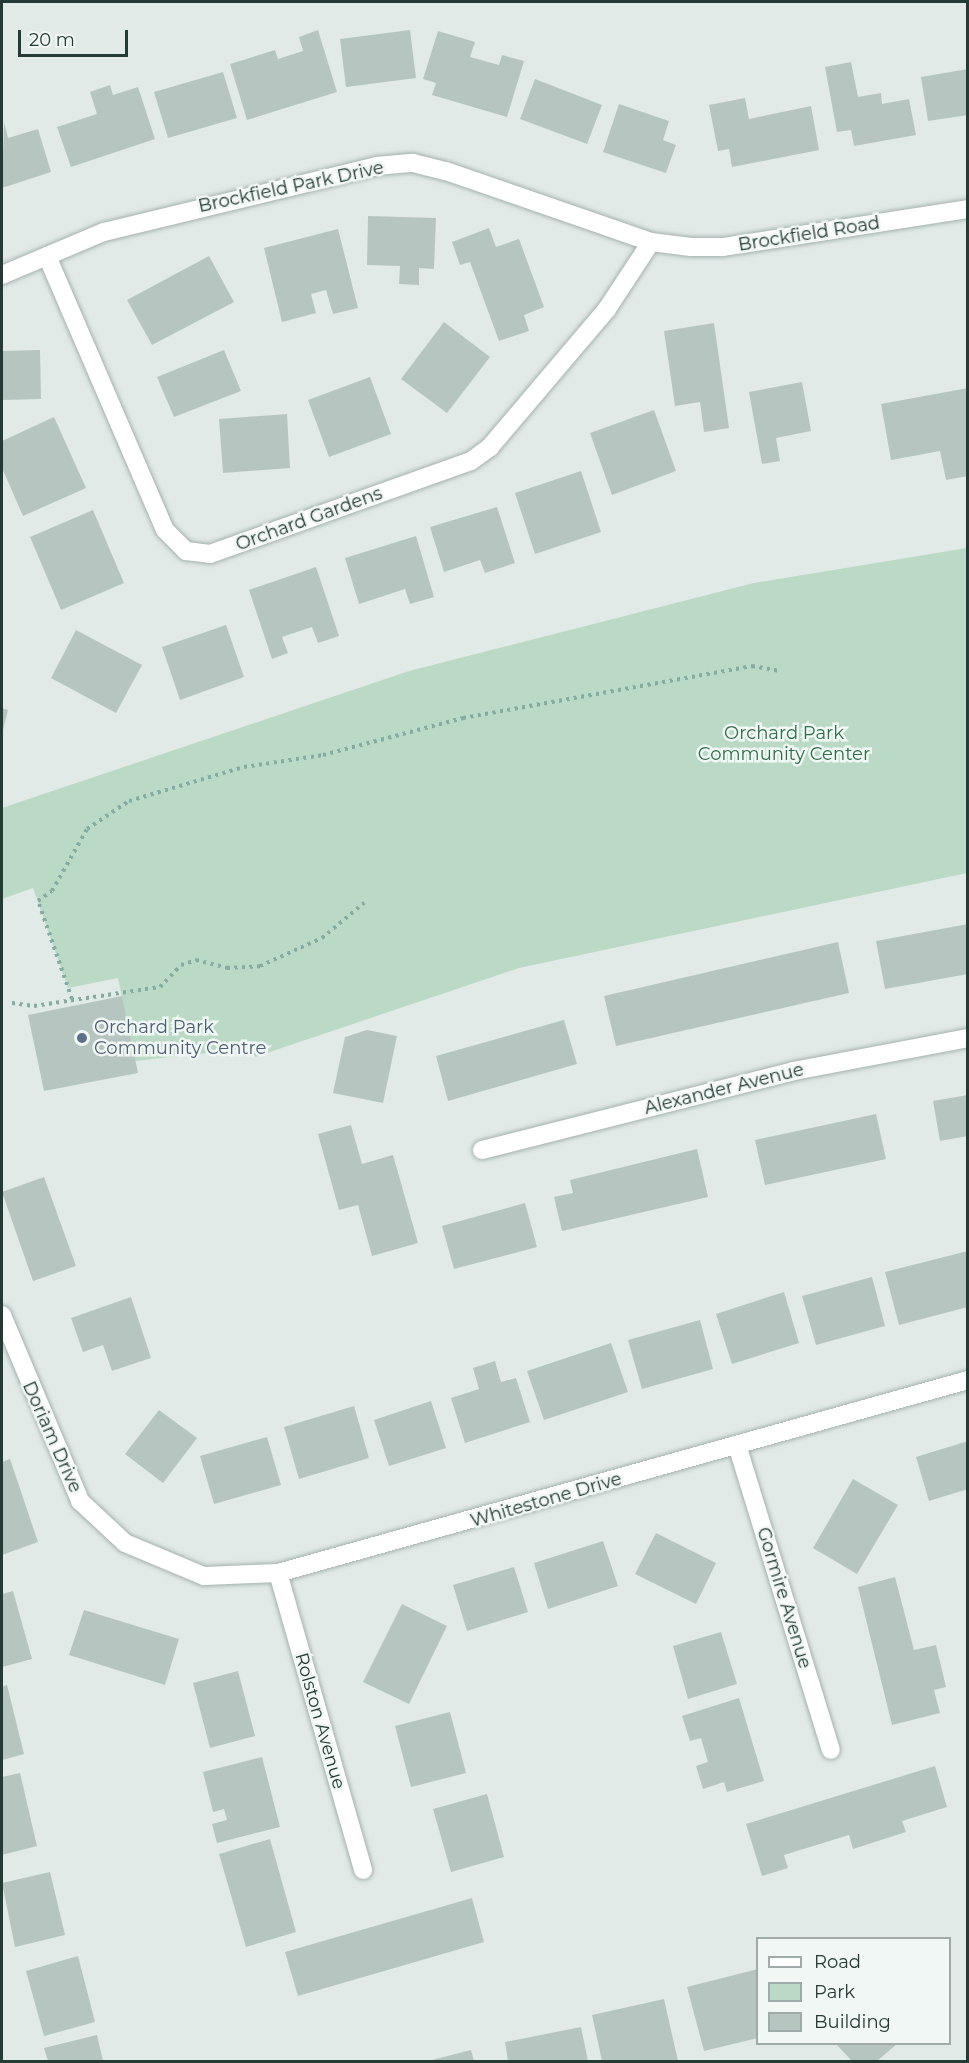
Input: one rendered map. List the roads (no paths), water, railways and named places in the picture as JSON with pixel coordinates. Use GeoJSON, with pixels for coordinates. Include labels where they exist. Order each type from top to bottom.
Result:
{"type":"FeatureCollection","features":[{"type":"Feature","properties":{"kind":"street","name":"Brockfield Park Drive"},"geometry":{"type":"LineString","coordinates":[[2,276],[104,231],[224,199],[365,167],[413,163],[651,242]]}},
{"type":"Feature","properties":{"kind":"street","name":"Brockfield Road"},"geometry":{"type":"LineString","coordinates":[[651,242],[723,247],[968,209]]}},
{"type":"Feature","properties":{"kind":"street","name":"Orchard Gardens"},"geometry":{"type":"LineString","coordinates":[[47,256],[165,531],[186,551],[210,554],[471,461],[490,447],[607,309],[651,242]]}},
{"type":"Feature","properties":{"kind":"street","name":"Alexander Avenue"},"geometry":{"type":"LineString","coordinates":[[482,1150],[794,1071],[968,1038]]}},
{"type":"Feature","properties":{"kind":"street","name":"Doriam Drive"},"geometry":{"type":"LineString","coordinates":[[2,1315],[80,1501],[124,1543]]}},
{"type":"Feature","properties":{"kind":"street","name":"Whitestone Drive"},"geometry":{"type":"LineString","coordinates":[[124,1543],[204,1576],[278,1573],[968,1380]]}},
{"type":"Feature","properties":{"kind":"street","name":"Gormire Avenue"},"geometry":{"type":"LineString","coordinates":[[737,1445],[831,1749]]}},
{"type":"Feature","properties":{"kind":"street","name":"Rolston Avenue"},"geometry":{"type":"LineString","coordinates":[[278,1573],[363,1870]]}},
{"type":"Feature","properties":{"kind":"place","name":"Orchard Park Community Centre"},"geometry":{"type":"Point","coordinates":[82,1038]}},
{"type":"Feature","properties":{"kind":"park label","name":"Orchard Park Community Center"},"geometry":{"type":"Point","coordinates":[784,744]}}]}
